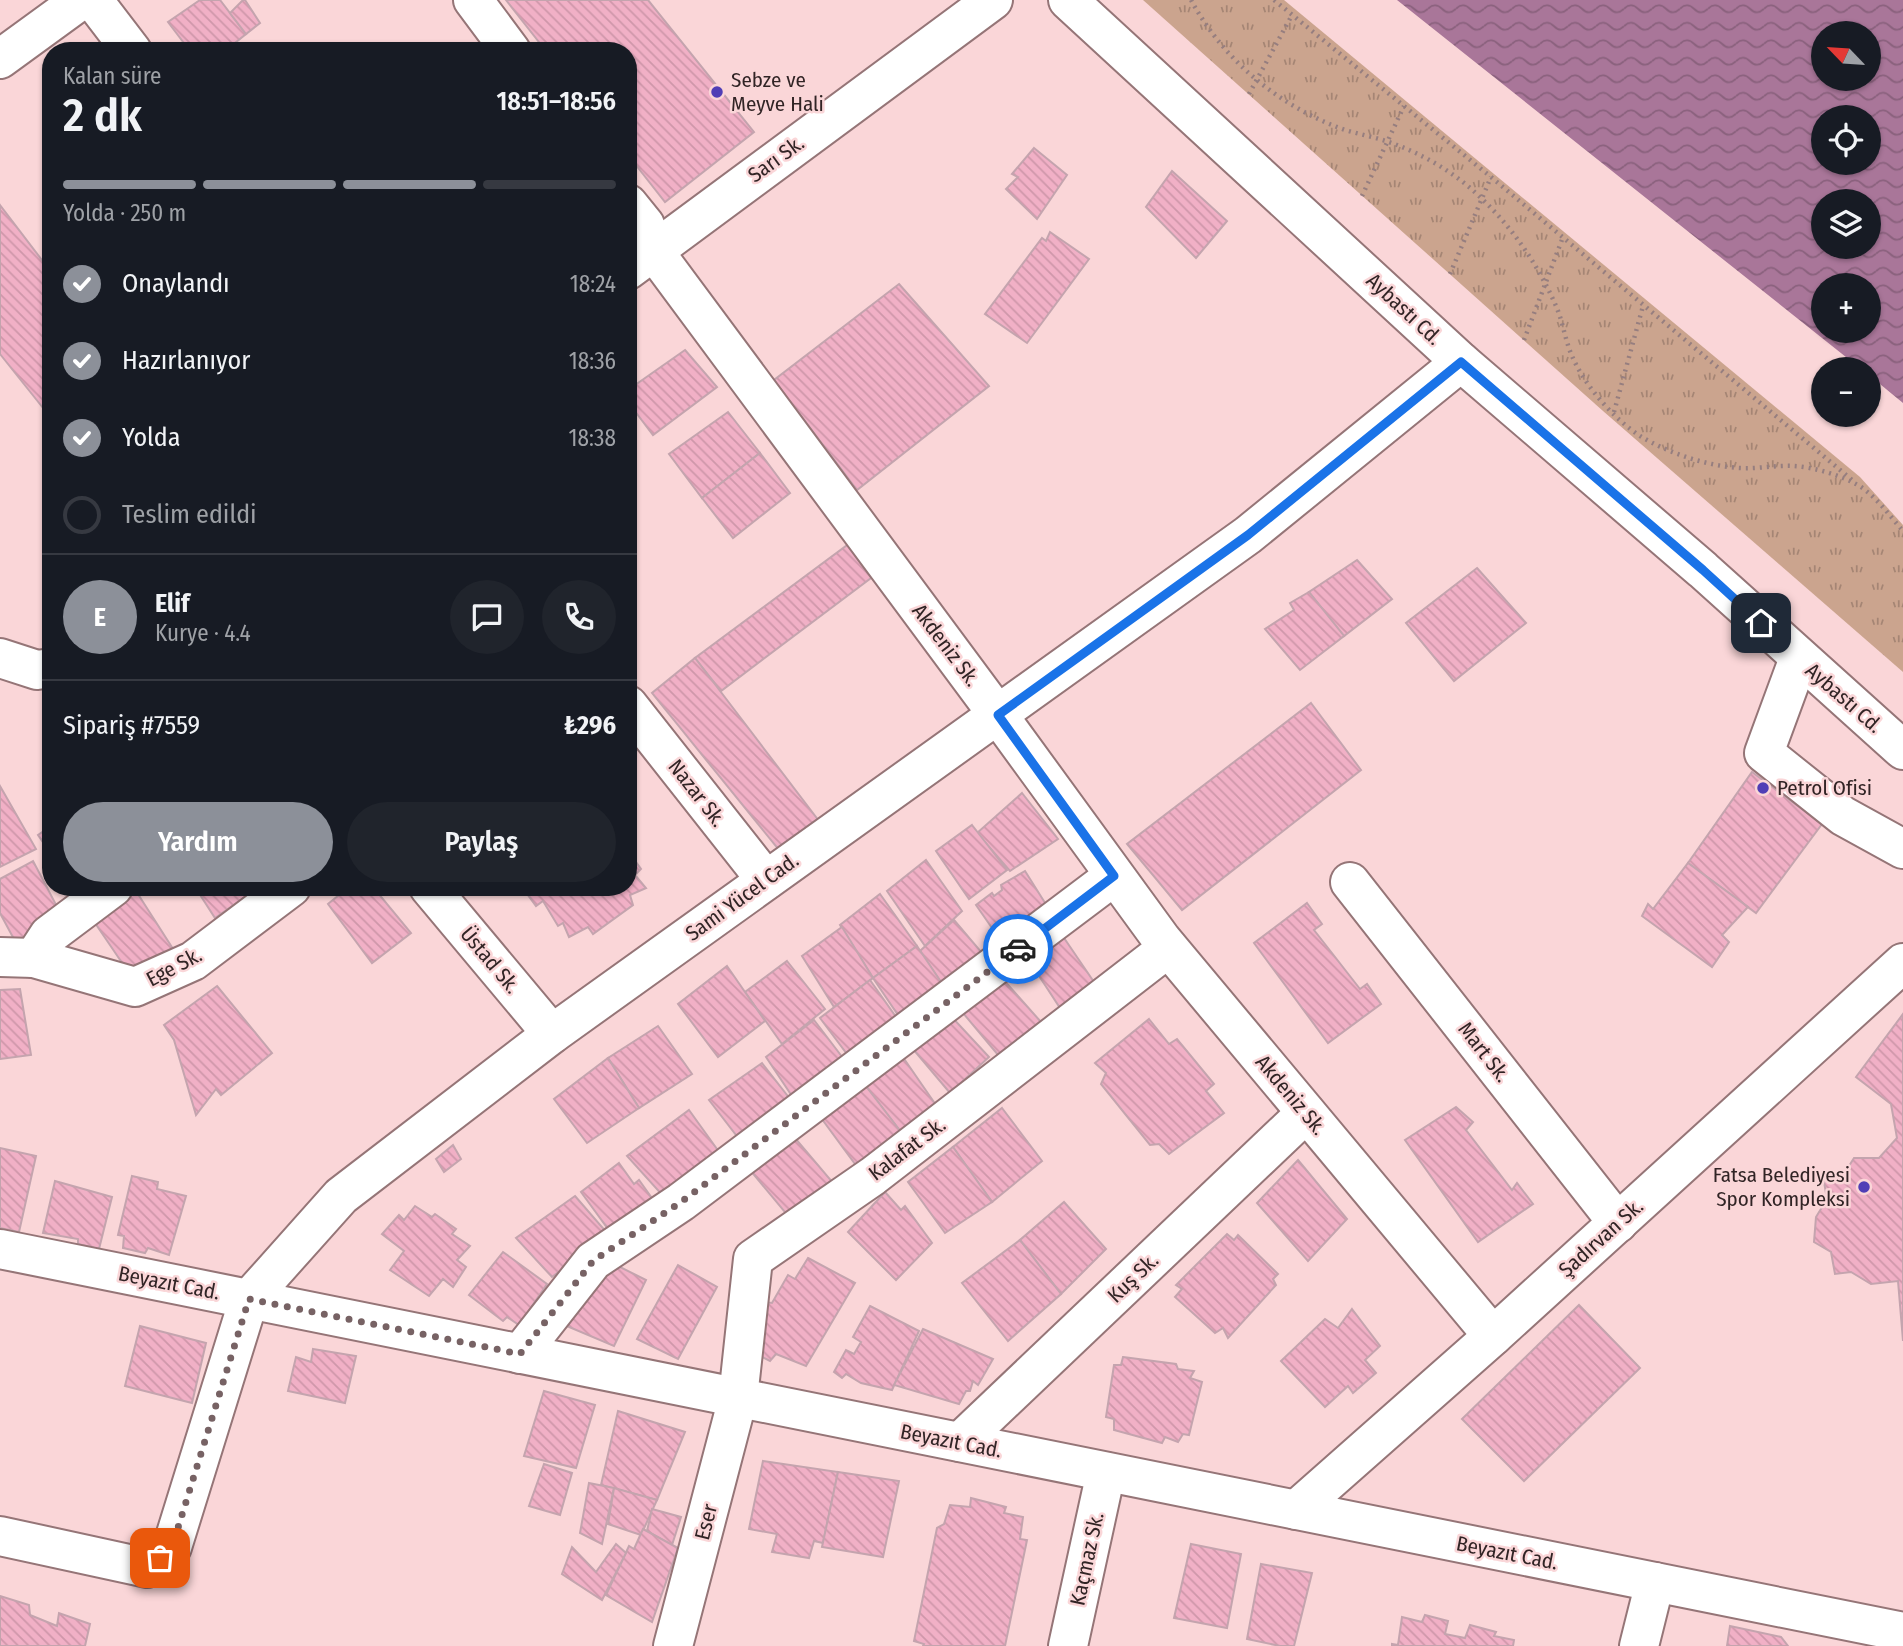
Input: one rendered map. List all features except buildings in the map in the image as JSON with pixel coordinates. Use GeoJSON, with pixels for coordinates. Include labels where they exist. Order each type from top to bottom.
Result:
{"type":"FeatureCollection","features":[{"type":"Feature","properties":{"kind":"street"},"geometry":{"type":"LineString","coordinates":[[0,60],[82,0]]}},
{"type":"Feature","properties":{"kind":"street"},"geometry":{"type":"LineString","coordinates":[[93,0],[125,42]]}},
{"type":"Feature","properties":{"kind":"street"},"geometry":{"type":"LineString","coordinates":[[473,0],[504,42]]}},
{"type":"Feature","properties":{"kind":"street","name":"Sarı Sk."},"geometry":{"type":"LineString","coordinates":[[640,260],[993,0]]}},
{"type":"Feature","properties":{"kind":"street","name":"Aybastı Cd."},"geometry":{"type":"LineString","coordinates":[[1068,0],[1461,362],[1703,570],[1903,750]]}},
{"type":"Feature","properties":{"kind":"street","name":"Akdeniz Sk."},"geometry":{"type":"LineString","coordinates":[[637,215],[645,225],[640,260],[998,715],[1168,948],[1493,1336]]}},
{"type":"Feature","properties":{"kind":"street","name":"Sami Yücel Cad."},"geometry":{"type":"LineString","coordinates":[[0,1535],[147,1568],[172,1547],[249,1299],[341,1196],[552,1034],[1248,535],[1461,362]]}},
{"type":"Feature","properties":{"kind":"street"},"geometry":{"type":"LineString","coordinates":[[0,658],[37,670],[42,669]]}},
{"type":"Feature","properties":{"kind":"street"},"geometry":{"type":"LineString","coordinates":[[1799,658],[1764,753],[1843,816],[1903,849]]}},
{"type":"Feature","properties":{"kind":"street","name":"Nazar Sk."},"geometry":{"type":"LineString","coordinates":[[637,716],[766,880]]}},
{"type":"Feature","properties":{"kind":"street"},"geometry":{"type":"LineString","coordinates":[[520,1354],[593,1261],[681,1202],[1114,876]]}},
{"type":"Feature","properties":{"kind":"street","name":"Mart Sk."},"geometry":{"type":"LineString","coordinates":[[1350,882],[1618,1223]]}},
{"type":"Feature","properties":{"kind":"street"},"geometry":{"type":"LineString","coordinates":[[17,957],[101,896]]}},
{"type":"Feature","properties":{"kind":"street","name":"Ege Sk."},"geometry":{"type":"LineString","coordinates":[[17,957],[135,987],[193,961],[279,896]]}},
{"type":"Feature","properties":{"kind":"street","name":"Üstad Sk."},"geometry":{"type":"LineString","coordinates":[[437,896],[552,1034]]}},
{"type":"Feature","properties":{"kind":"street","name":"Kalafat Sk."},"geometry":{"type":"LineString","coordinates":[[738,1398],[753,1259],[873,1175],[1168,948]]}},
{"type":"Feature","properties":{"kind":"street","name":"Şadırvan Sk."},"geometry":{"type":"LineString","coordinates":[[1296,1510],[1493,1336],[1903,962]]}},
{"type":"Feature","properties":{"kind":"street","name":"Kuş Sk."},"geometry":{"type":"LineString","coordinates":[[960,1442],[1306,1113]]}},
{"type":"Feature","properties":{"kind":"street","name":"Beyazıt Cad."},"geometry":{"type":"LineString","coordinates":[[0,1249],[1903,1632]]}},
{"type":"Feature","properties":{"kind":"street","name":"Eser"},"geometry":{"type":"LineString","coordinates":[[673,1646],[738,1398]]}},
{"type":"Feature","properties":{"kind":"street","name":"Kaçmaz Sk."},"geometry":{"type":"LineString","coordinates":[[1068,1646],[1106,1472]]}},
{"type":"Feature","properties":{"kind":"street"},"geometry":{"type":"LineString","coordinates":[[1639,1646],[1655,1582]]}},
{"type":"Feature","properties":{"kind":"path"},"geometry":{"type":"LineString","coordinates":[[1191,0],[1220,45],[1270,92],[1311,116],[1430,160],[1468,186],[1501,217],[1535,262],[1557,308],[1571,355],[1584,379],[1614,413],[1639,435],[1676,455],[1739,468],[1795,466],[1825,472],[1857,484]]}},
{"type":"Feature","properties":{"kind":"path"},"geometry":{"type":"LineString","coordinates":[[1274,0],[1491,177],[1857,484],[1903,531]]}},
{"type":"Feature","properties":{"kind":"path"},"geometry":{"type":"LineString","coordinates":[[1249,94],[1292,15]]}},
{"type":"Feature","properties":{"kind":"path"},"geometry":{"type":"LineString","coordinates":[[1362,196],[1404,106]]}},
{"type":"Feature","properties":{"kind":"path"},"geometry":{"type":"LineString","coordinates":[[1450,274],[1491,177]]}},
{"type":"Feature","properties":{"kind":"path"},"geometry":{"type":"LineString","coordinates":[[1524,340],[1563,237]]}},
{"type":"Feature","properties":{"kind":"path"},"geometry":{"type":"LineString","coordinates":[[1614,413],[1643,306]]}},
{"type":"Feature","properties":{"kind":"green space"},"geometry":{"type":"Polygon","coordinates":[[[1143,0],[1284,0],[1860,477],[1903,525],[1903,672],[1603,411],[1143,0]]]}},
{"type":"Feature","properties":{"kind":"water"},"geometry":{"type":"Polygon","coordinates":[[[1397,0],[1903,0],[1903,403],[1881,385],[1881,357],[1846,357],[1828,343],[1881,343],[1881,273],[1811,273],[1811,329],[1397,0]]]}},
{"type":"Feature","properties":{"kind":"way so far"},"geometry":{"type":"LineString","coordinates":[[160,1558],[172,1547],[249,1299],[520,1354],[593,1261],[681,1202],[1018,949]]}},
{"type":"Feature","properties":{"kind":"place","name":"Sebze ve Meyve Hali"},"geometry":{"type":"Point","coordinates":[717,92]}},
{"type":"Feature","properties":{"kind":"place","name":"Petrol Ofisi"},"geometry":{"type":"Point","coordinates":[1763,788]}},
{"type":"Feature","properties":{"kind":"place","name":"Fatsa Belediyesi Spor Kompleksi"},"geometry":{"type":"Point","coordinates":[1864,1187]}},
{"type":"Feature","properties":{"kind":"route"},"geometry":{"type":"LineString","coordinates":[[1018,949],[1114,876],[998,715],[1248,535],[1461,362],[1761,623]]}}]}
